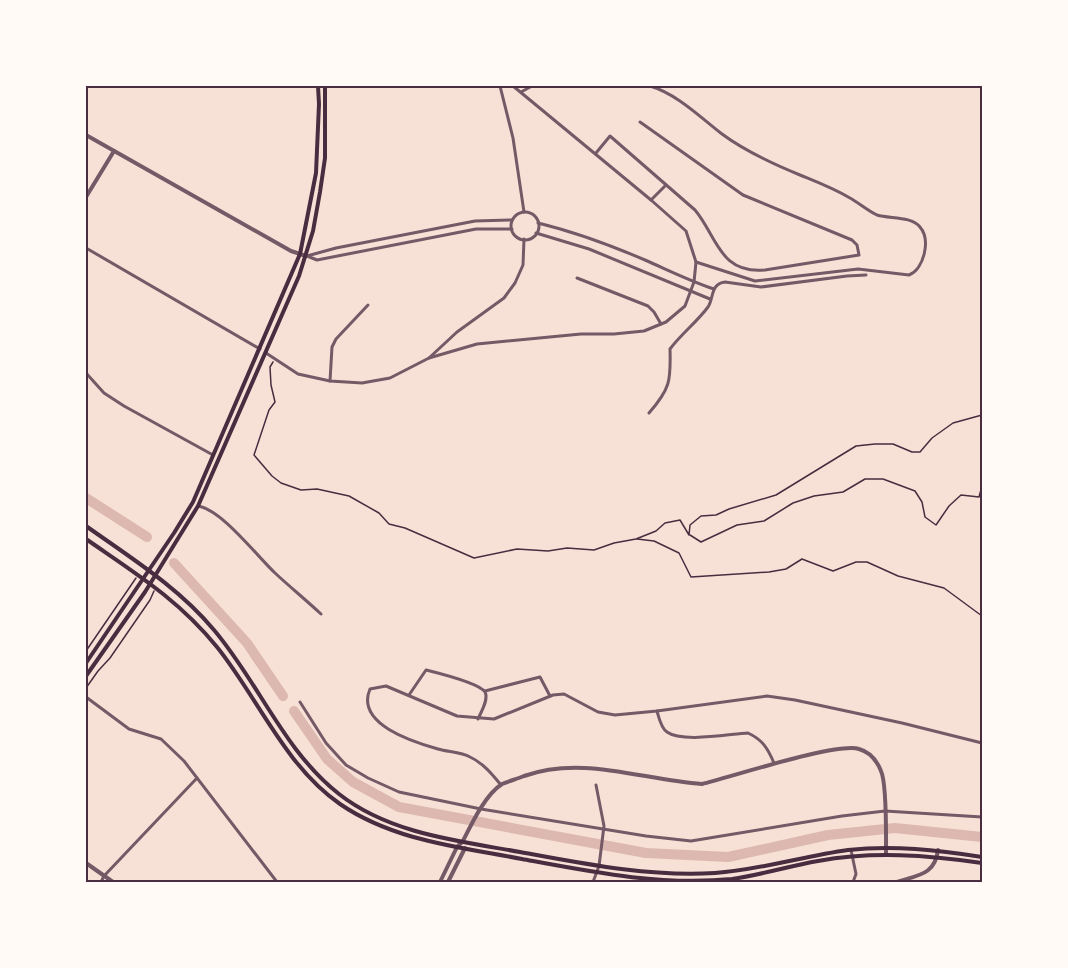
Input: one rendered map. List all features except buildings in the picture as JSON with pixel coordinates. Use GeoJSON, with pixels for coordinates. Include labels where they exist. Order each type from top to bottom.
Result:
{"type":"FeatureCollection","features":[{"type":"Feature","properties":{"kind":"main road"},"geometry":{"type":"LineString","coordinates":[[86,663],[141,576],[149,570],[193,502],[300,254],[316,173],[318,86]]}},
{"type":"Feature","properties":{"kind":"main road"},"geometry":{"type":"LineString","coordinates":[[86,676],[156,575],[198,506],[307,256],[317,212],[325,158],[325,86]]}},
{"type":"Feature","properties":{"kind":"main road"},"geometry":{"type":"LineString","coordinates":[[86,526],[156,575],[213,628],[235,656],[301,757],[321,779],[356,806],[387,821],[435,836],[599,866],[669,874],[737,871],[851,850],[886,848],[938,850],[982,857]]}},
{"type":"Feature","properties":{"kind":"main road"},"geometry":{"type":"LineString","coordinates":[[86,539],[155,586],[201,627],[241,678],[292,757],[324,791],[339,803],[377,825],[410,837],[627,878],[667,881],[733,879],[820,861],[886,854],[982,863]]}},
{"type":"Feature","properties":{"kind":"street"},"geometry":{"type":"LineString","coordinates":[[500,86],[513,138],[524,212]]}},
{"type":"Feature","properties":{"kind":"street"},"geometry":{"type":"LineString","coordinates":[[266,353],[298,374],[330,381],[362,384],[390,378],[429,358],[477,344],[581,334],[644,331],[661,324],[684,306],[694,282],[696,262],[686,231],[596,153],[513,86]]}},
{"type":"Feature","properties":{"kind":"street"},"geometry":{"type":"LineString","coordinates":[[521,92],[532,86]]}},
{"type":"Feature","properties":{"kind":"street"},"geometry":{"type":"LineString","coordinates":[[650,86],[658,88],[692,109],[724,135],[753,153],[800,175],[824,183],[874,214],[914,223],[920,227],[924,235],[924,258],[916,273],[909,275],[858,269],[755,281],[696,262]]}},
{"type":"Feature","properties":{"kind":"street"},"geometry":{"type":"LineString","coordinates":[[596,153],[610,136],[695,210],[706,222],[719,251],[740,266],[753,271],[765,270],[858,255],[856,245],[852,240],[743,195],[640,122]]}},
{"type":"Feature","properties":{"kind":"street"},"geometry":{"type":"LineString","coordinates":[[86,135],[291,251],[317,260],[476,229],[512,229]]}},
{"type":"Feature","properties":{"kind":"street"},"geometry":{"type":"LineString","coordinates":[[86,197],[114,151]]}},
{"type":"Feature","properties":{"kind":"street"},"geometry":{"type":"LineString","coordinates":[[651,200],[666,184]]}},
{"type":"Feature","properties":{"kind":"street"},"geometry":{"type":"LineString","coordinates":[[524,212],[535,216],[538,223],[536,233],[524,239],[517,237],[512,229],[512,220],[516,215],[524,212]]}},
{"type":"Feature","properties":{"kind":"street"},"geometry":{"type":"LineString","coordinates":[[307,256],[336,248],[475,221],[512,220]]}},
{"type":"Feature","properties":{"kind":"street"},"geometry":{"type":"LineString","coordinates":[[538,223],[589,238],[694,282],[714,288]]}},
{"type":"Feature","properties":{"kind":"street"},"geometry":{"type":"LineString","coordinates":[[536,233],[589,249],[710,299]]}},
{"type":"Feature","properties":{"kind":"street"},"geometry":{"type":"LineString","coordinates":[[429,358],[457,332],[504,298],[524,265],[524,239]]}},
{"type":"Feature","properties":{"kind":"street"},"geometry":{"type":"LineString","coordinates":[[86,248],[260,349]]}},
{"type":"Feature","properties":{"kind":"street"},"geometry":{"type":"LineString","coordinates":[[649,413],[667,389],[671,370],[670,349],[710,304],[714,288],[720,283],[761,287],[866,275]]}},
{"type":"Feature","properties":{"kind":"street"},"geometry":{"type":"LineString","coordinates":[[577,278],[648,306],[661,324]]}},
{"type":"Feature","properties":{"kind":"street"},"geometry":{"type":"LineString","coordinates":[[330,381],[332,348],[336,339],[368,305]]}},
{"type":"Feature","properties":{"kind":"street"},"geometry":{"type":"LineString","coordinates":[[86,373],[104,393],[123,406],[213,455]]}},
{"type":"Feature","properties":{"kind":"street"},"geometry":{"type":"LineString","coordinates":[[198,506],[207,507],[223,519],[277,574],[321,614]]}},
{"type":"Feature","properties":{"kind":"street"},"geometry":{"type":"LineString","coordinates":[[409,695],[426,670],[475,685],[484,691],[540,677],[550,696]]}},
{"type":"Feature","properties":{"kind":"street"},"geometry":{"type":"LineString","coordinates":[[502,785],[480,763],[468,756],[418,743],[381,725],[374,718],[367,703],[370,689],[386,686],[444,712],[478,719],[494,719],[550,696],[564,694],[598,712],[615,715],[767,696],[859,714],[982,743]]}},
{"type":"Feature","properties":{"kind":"street"},"geometry":{"type":"LineString","coordinates":[[478,719],[485,704],[484,691]]}},
{"type":"Feature","properties":{"kind":"street"},"geometry":{"type":"LineString","coordinates":[[86,697],[129,729],[161,739],[184,761],[277,882]]}},
{"type":"Feature","properties":{"kind":"street"},"geometry":{"type":"LineString","coordinates":[[300,702],[326,743],[346,765],[399,792],[481,809],[646,836],[691,841],[885,811],[982,817]]}},
{"type":"Feature","properties":{"kind":"street"},"geometry":{"type":"LineString","coordinates":[[657,711],[662,727],[679,738],[748,733],[758,737],[767,746],[774,765]]}},
{"type":"Feature","properties":{"kind":"street"},"geometry":{"type":"LineString","coordinates":[[440,882],[457,847],[463,841],[481,809],[502,785],[533,773],[586,766],[682,783],[702,784],[838,748],[859,749],[871,754],[883,774],[886,854]]}},
{"type":"Feature","properties":{"kind":"street"},"geometry":{"type":"LineString","coordinates":[[101,882],[104,876],[197,778]]}},
{"type":"Feature","properties":{"kind":"street"},"geometry":{"type":"LineString","coordinates":[[593,882],[599,866],[603,829],[596,785]]}},
{"type":"Feature","properties":{"kind":"street"},"geometry":{"type":"LineString","coordinates":[[448,882],[465,848],[463,841]]}},
{"type":"Feature","properties":{"kind":"street"},"geometry":{"type":"LineString","coordinates":[[851,850],[855,874],[853,882]]}},
{"type":"Feature","properties":{"kind":"street"},"geometry":{"type":"LineString","coordinates":[[897,882],[930,870],[938,850]]}},
{"type":"Feature","properties":{"kind":"street"},"geometry":{"type":"LineString","coordinates":[[86,863],[113,882]]}},
{"type":"Feature","properties":{"kind":"path"},"geometry":{"type":"LineString","coordinates":[[276,359],[270,367],[275,402],[269,410],[254,455],[272,476],[281,483],[301,490],[316,489],[349,496],[379,513],[389,524],[405,528],[474,558],[517,549],[594,550],[636,539],[656,531],[665,523],[680,520],[689,534],[701,542],[737,525],[764,520],[793,503],[814,496],[843,492],[865,479],[883,479],[915,491],[922,502],[925,516],[936,525],[955,500],[961,495],[979,497],[982,486]]}},
{"type":"Feature","properties":{"kind":"path"},"geometry":{"type":"LineString","coordinates":[[689,534],[690,525],[702,516],[716,515],[776,495],[856,446],[893,444],[912,452],[920,452],[932,438],[953,423],[982,415]]}},
{"type":"Feature","properties":{"kind":"path"},"geometry":{"type":"LineString","coordinates":[[636,539],[654,541],[679,553],[691,577],[769,572],[786,569],[802,559],[833,571],[856,562],[867,562],[898,576],[944,588],[957,600],[982,616]]}},
{"type":"Feature","properties":{"kind":"path"},"geometry":{"type":"LineString","coordinates":[[86,651],[131,583],[141,576]]}},
{"type":"Feature","properties":{"kind":"path"},"geometry":{"type":"LineString","coordinates":[[86,688],[150,600],[155,586]]}},
{"type":"Feature","properties":{"kind":"waterway"},"geometry":{"type":"LineString","coordinates":[[86,498],[147,537]]}},
{"type":"Feature","properties":{"kind":"waterway"},"geometry":{"type":"LineString","coordinates":[[174,563],[247,643],[283,696]]}},
{"type":"Feature","properties":{"kind":"waterway"},"geometry":{"type":"LineString","coordinates":[[294,711],[327,759],[353,782],[399,807],[646,853],[728,857],[828,835],[895,828],[982,837]]}}]}
